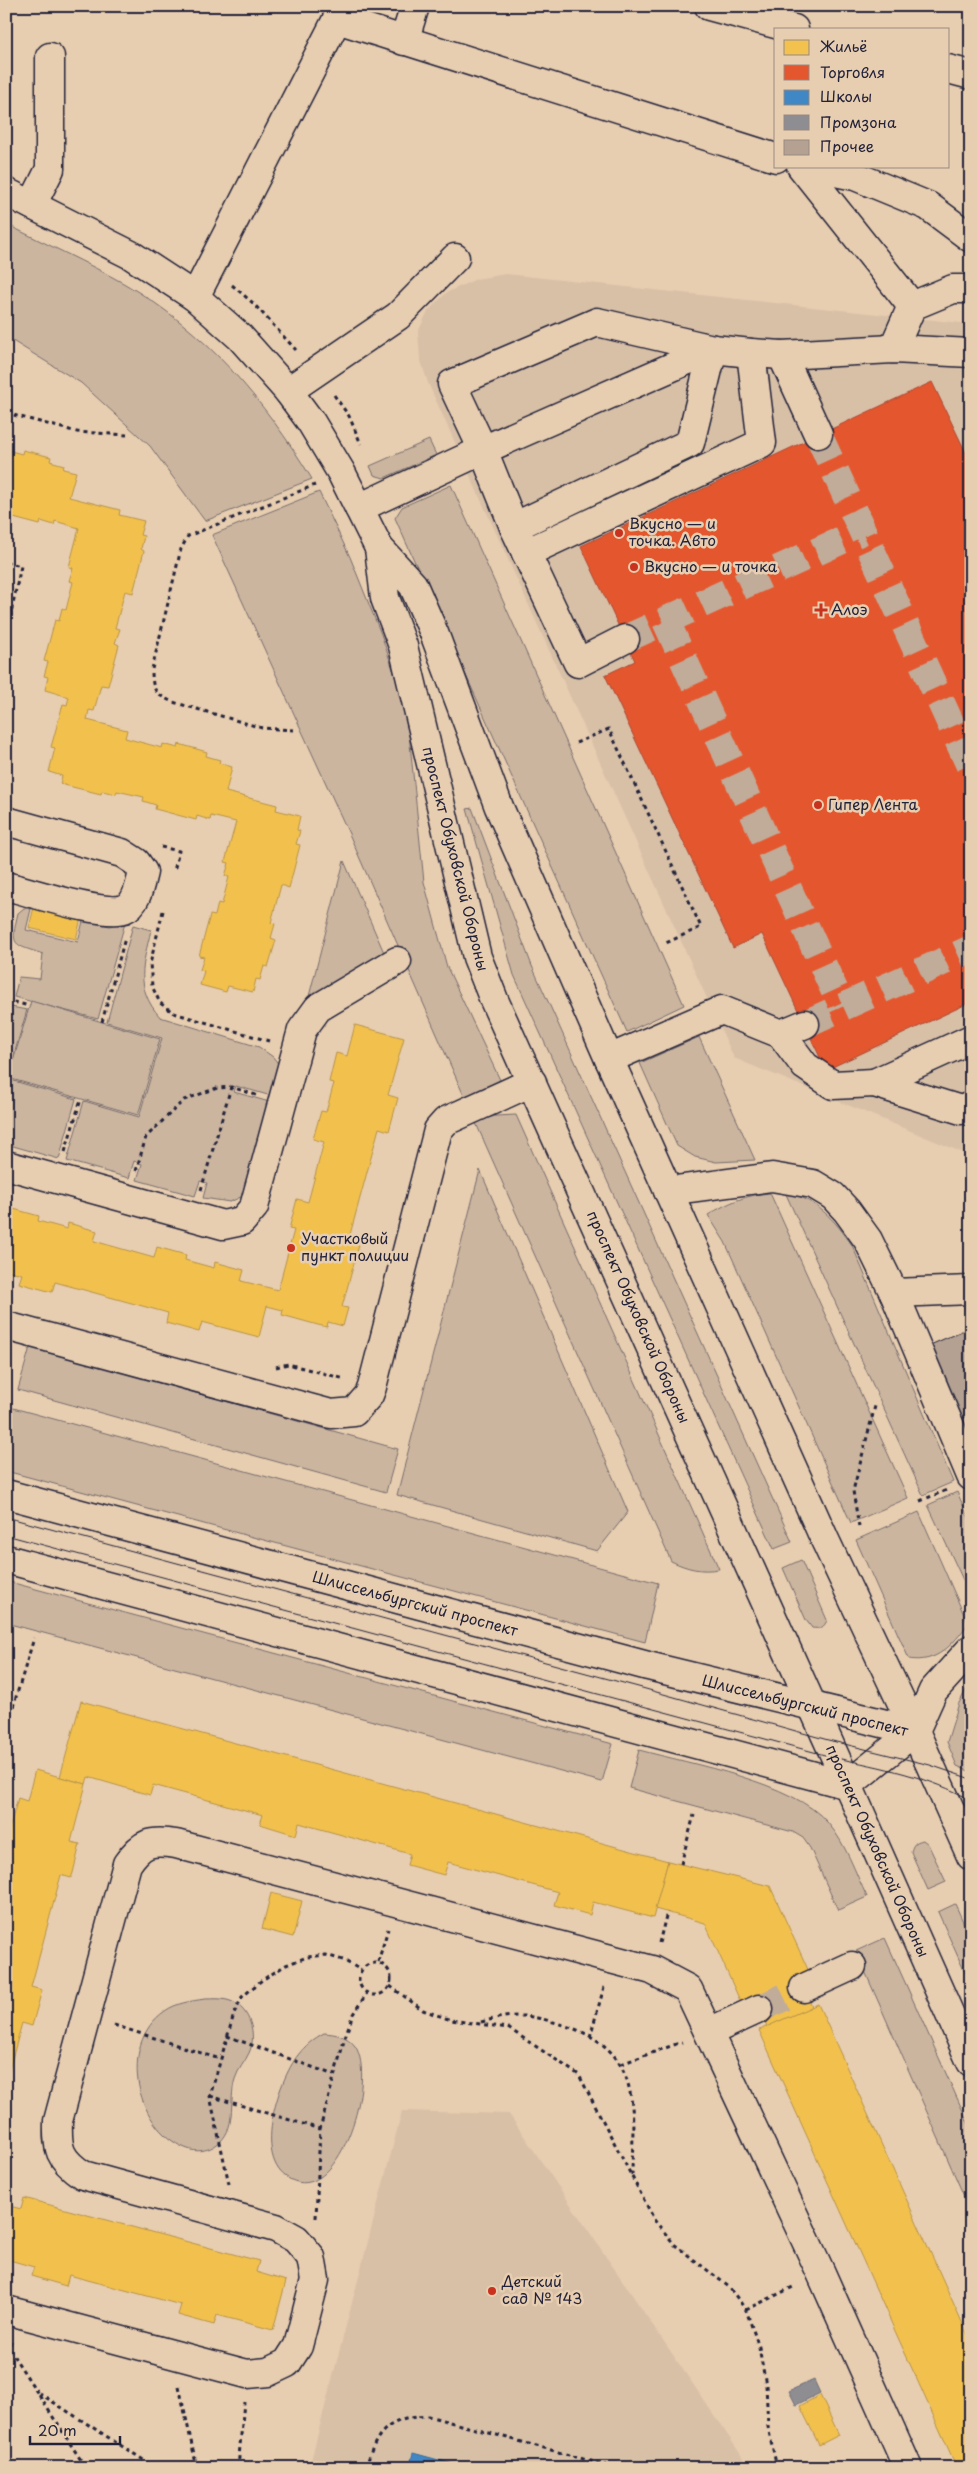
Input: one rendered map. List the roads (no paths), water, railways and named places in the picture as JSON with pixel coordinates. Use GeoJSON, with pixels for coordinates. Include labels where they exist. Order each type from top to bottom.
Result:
{"type":"FeatureCollection","features":[{"type":"Feature","properties":{"kind":"street"},"geometry":{"type":"LineString","coordinates":[[404,41],[416,6]]}},
{"type":"Feature","properties":{"kind":"street"},"geometry":{"type":"LineString","coordinates":[[709,6],[790,28]]}},
{"type":"Feature","properties":{"kind":"street"},"geometry":{"type":"LineString","coordinates":[[196,297],[339,13],[404,41],[774,157]]}},
{"type":"Feature","properties":{"kind":"street"},"geometry":{"type":"LineString","coordinates":[[32,204],[50,170],[50,57]]}},
{"type":"Feature","properties":{"kind":"street"},"geometry":{"type":"LineString","coordinates":[[950,70],[971,75]]}},
{"type":"Feature","properties":{"kind":"street"},"geometry":{"type":"LineString","coordinates":[[803,168],[912,306]]}},
{"type":"Feature","properties":{"kind":"street"},"geometry":{"type":"LineString","coordinates":[[815,168],[855,176],[928,206],[971,238]]}},
{"type":"Feature","properties":{"kind":"street","name":"проспект Обуховской Обороны"},"geometry":{"type":"LineString","coordinates":[[6,192],[132,255],[196,297],[240,337],[288,391],[311,422],[379,548],[413,585],[434,632],[499,807],[609,1059],[824,1540],[915,1731],[971,1856]]}},
{"type":"Feature","properties":{"kind":"street"},"geometry":{"type":"LineString","coordinates":[[288,391],[391,322],[455,258]]}},
{"type":"Feature","properties":{"kind":"street"},"geometry":{"type":"LineString","coordinates":[[893,349],[912,306],[953,289],[971,289]]}},
{"type":"Feature","properties":{"kind":"street"},"geometry":{"type":"LineString","coordinates":[[625,639],[578,663],[514,527],[483,450],[452,384],[597,322],[713,349],[782,355],[893,349],[971,353]]}},
{"type":"Feature","properties":{"kind":"street"},"geometry":{"type":"LineString","coordinates":[[359,508],[483,450],[713,349]]}},
{"type":"Feature","properties":{"kind":"street"},"geometry":{"type":"LineString","coordinates":[[514,527],[690,444],[713,349]]}},
{"type":"Feature","properties":{"kind":"street"},"geometry":{"type":"LineString","coordinates":[[526,553],[762,443],[751,352]]}},
{"type":"Feature","properties":{"kind":"street"},"geometry":{"type":"LineString","coordinates":[[782,355],[818,434]]}},
{"type":"Feature","properties":{"kind":"street","name":"проспект Обуховской Обороны"},"geometry":{"type":"LineString","coordinates":[[379,548],[385,598],[403,646],[477,957],[494,1000],[814,1708],[971,2062]]}},
{"type":"Feature","properties":{"kind":"street"},"geometry":{"type":"LineString","coordinates":[[6,821],[122,853],[136,862],[143,872],[136,896],[125,909],[105,911],[6,886]]}},
{"type":"Feature","properties":{"kind":"street"},"geometry":{"type":"LineString","coordinates":[[6,1165],[223,1225],[242,1221],[254,1207],[302,1030],[318,1008],[397,961]]}},
{"type":"Feature","properties":{"kind":"street"},"geometry":{"type":"LineString","coordinates":[[609,1059],[722,1010],[793,1029],[805,1066],[833,1085],[874,1083],[961,1110],[971,1106]]}},
{"type":"Feature","properties":{"kind":"street"},"geometry":{"type":"LineString","coordinates":[[874,1083],[971,1039]]}},
{"type":"Feature","properties":{"kind":"street"},"geometry":{"type":"LineString","coordinates":[[6,1326],[331,1414],[354,1412],[370,1394],[438,1130],[446,1121],[532,1082]]}},
{"type":"Feature","properties":{"kind":"street"},"geometry":{"type":"LineString","coordinates":[[668,1191],[772,1177],[813,1184],[832,1196],[847,1211],[868,1240],[894,1293],[969,1462]]}},
{"type":"Feature","properties":{"kind":"street"},"geometry":{"type":"LineString","coordinates":[[894,1293],[971,1290]]}},
{"type":"Feature","properties":{"kind":"street","name":"Шлиссельбургский проспект"},"geometry":{"type":"LineString","coordinates":[[6,1494],[638,1663],[814,1708],[915,1731]]}},
{"type":"Feature","properties":{"kind":"street"},"geometry":{"type":"LineString","coordinates":[[6,1559],[848,1785]]}},
{"type":"Feature","properties":{"kind":"street"},"geometry":{"type":"LineString","coordinates":[[915,1731],[933,1691],[971,1649]]}},
{"type":"Feature","properties":{"kind":"street","name":"Шлиссельбургский проспект"},"geometry":{"type":"LineString","coordinates":[[848,1785],[915,1731]]}},
{"type":"Feature","properties":{"kind":"street"},"geometry":{"type":"LineString","coordinates":[[12,2312],[247,2374],[268,2372],[287,2362],[298,2346],[315,2280],[311,2257],[296,2239],[276,2228],[83,2175],[67,2164],[58,2144],[58,2121],[127,1864],[137,1849],[155,1841],[176,1844],[652,1970],[688,1989],[821,2273],[908,2468]]}},
{"type":"Feature","properties":{"kind":"street"},"geometry":{"type":"LineString","coordinates":[[804,1988],[852,1966]]}},
{"type":"Feature","properties":{"kind":"street"},"geometry":{"type":"LineString","coordinates":[[709,2032],[759,2009]]}},
{"type":"Feature","properties":{"kind":"tunnel"},"geometry":{"type":"LineString","coordinates":[[818,434],[971,768]]}},
{"type":"Feature","properties":{"kind":"tunnel"},"geometry":{"type":"LineString","coordinates":[[625,639],[862,531]]}},
{"type":"Feature","properties":{"kind":"tunnel"},"geometry":{"type":"LineString","coordinates":[[666,621],[842,1007]]}},
{"type":"Feature","properties":{"kind":"tunnel"},"geometry":{"type":"LineString","coordinates":[[805,1024],[971,949]]}},
{"type":"Feature","properties":{"kind":"tunnel"},"geometry":{"type":"LineString","coordinates":[[759,2009],[804,1988]]}},
{"type":"Feature","properties":{"kind":"tram line"},"geometry":{"type":"LineString","coordinates":[[6,1517],[828,1740],[930,1765],[971,1779]]}},
{"type":"Feature","properties":{"kind":"tram line"},"geometry":{"type":"LineString","coordinates":[[6,1535],[836,1758],[905,1774],[939,1785],[971,1800]]}},
{"type":"Feature","properties":{"kind":"place","name":"Вкусно — и точка. Авто"},"geometry":{"type":"Point","coordinates":[619,533]}},
{"type":"Feature","properties":{"kind":"place","name":"Вкусно — и точка"},"geometry":{"type":"Point","coordinates":[634,567]}},
{"type":"Feature","properties":{"kind":"place","name":"Алоэ"},"geometry":{"type":"Point","coordinates":[821,610]}},
{"type":"Feature","properties":{"kind":"place","name":"Гипер Лента"},"geometry":{"type":"Point","coordinates":[818,805]}},
{"type":"Feature","properties":{"kind":"place","name":"Участковый пункт полиции"},"geometry":{"type":"Point","coordinates":[291,1248]}},
{"type":"Feature","properties":{"kind":"place","name":"Детский сад № 143"},"geometry":{"type":"Point","coordinates":[492,2291]}}]}
